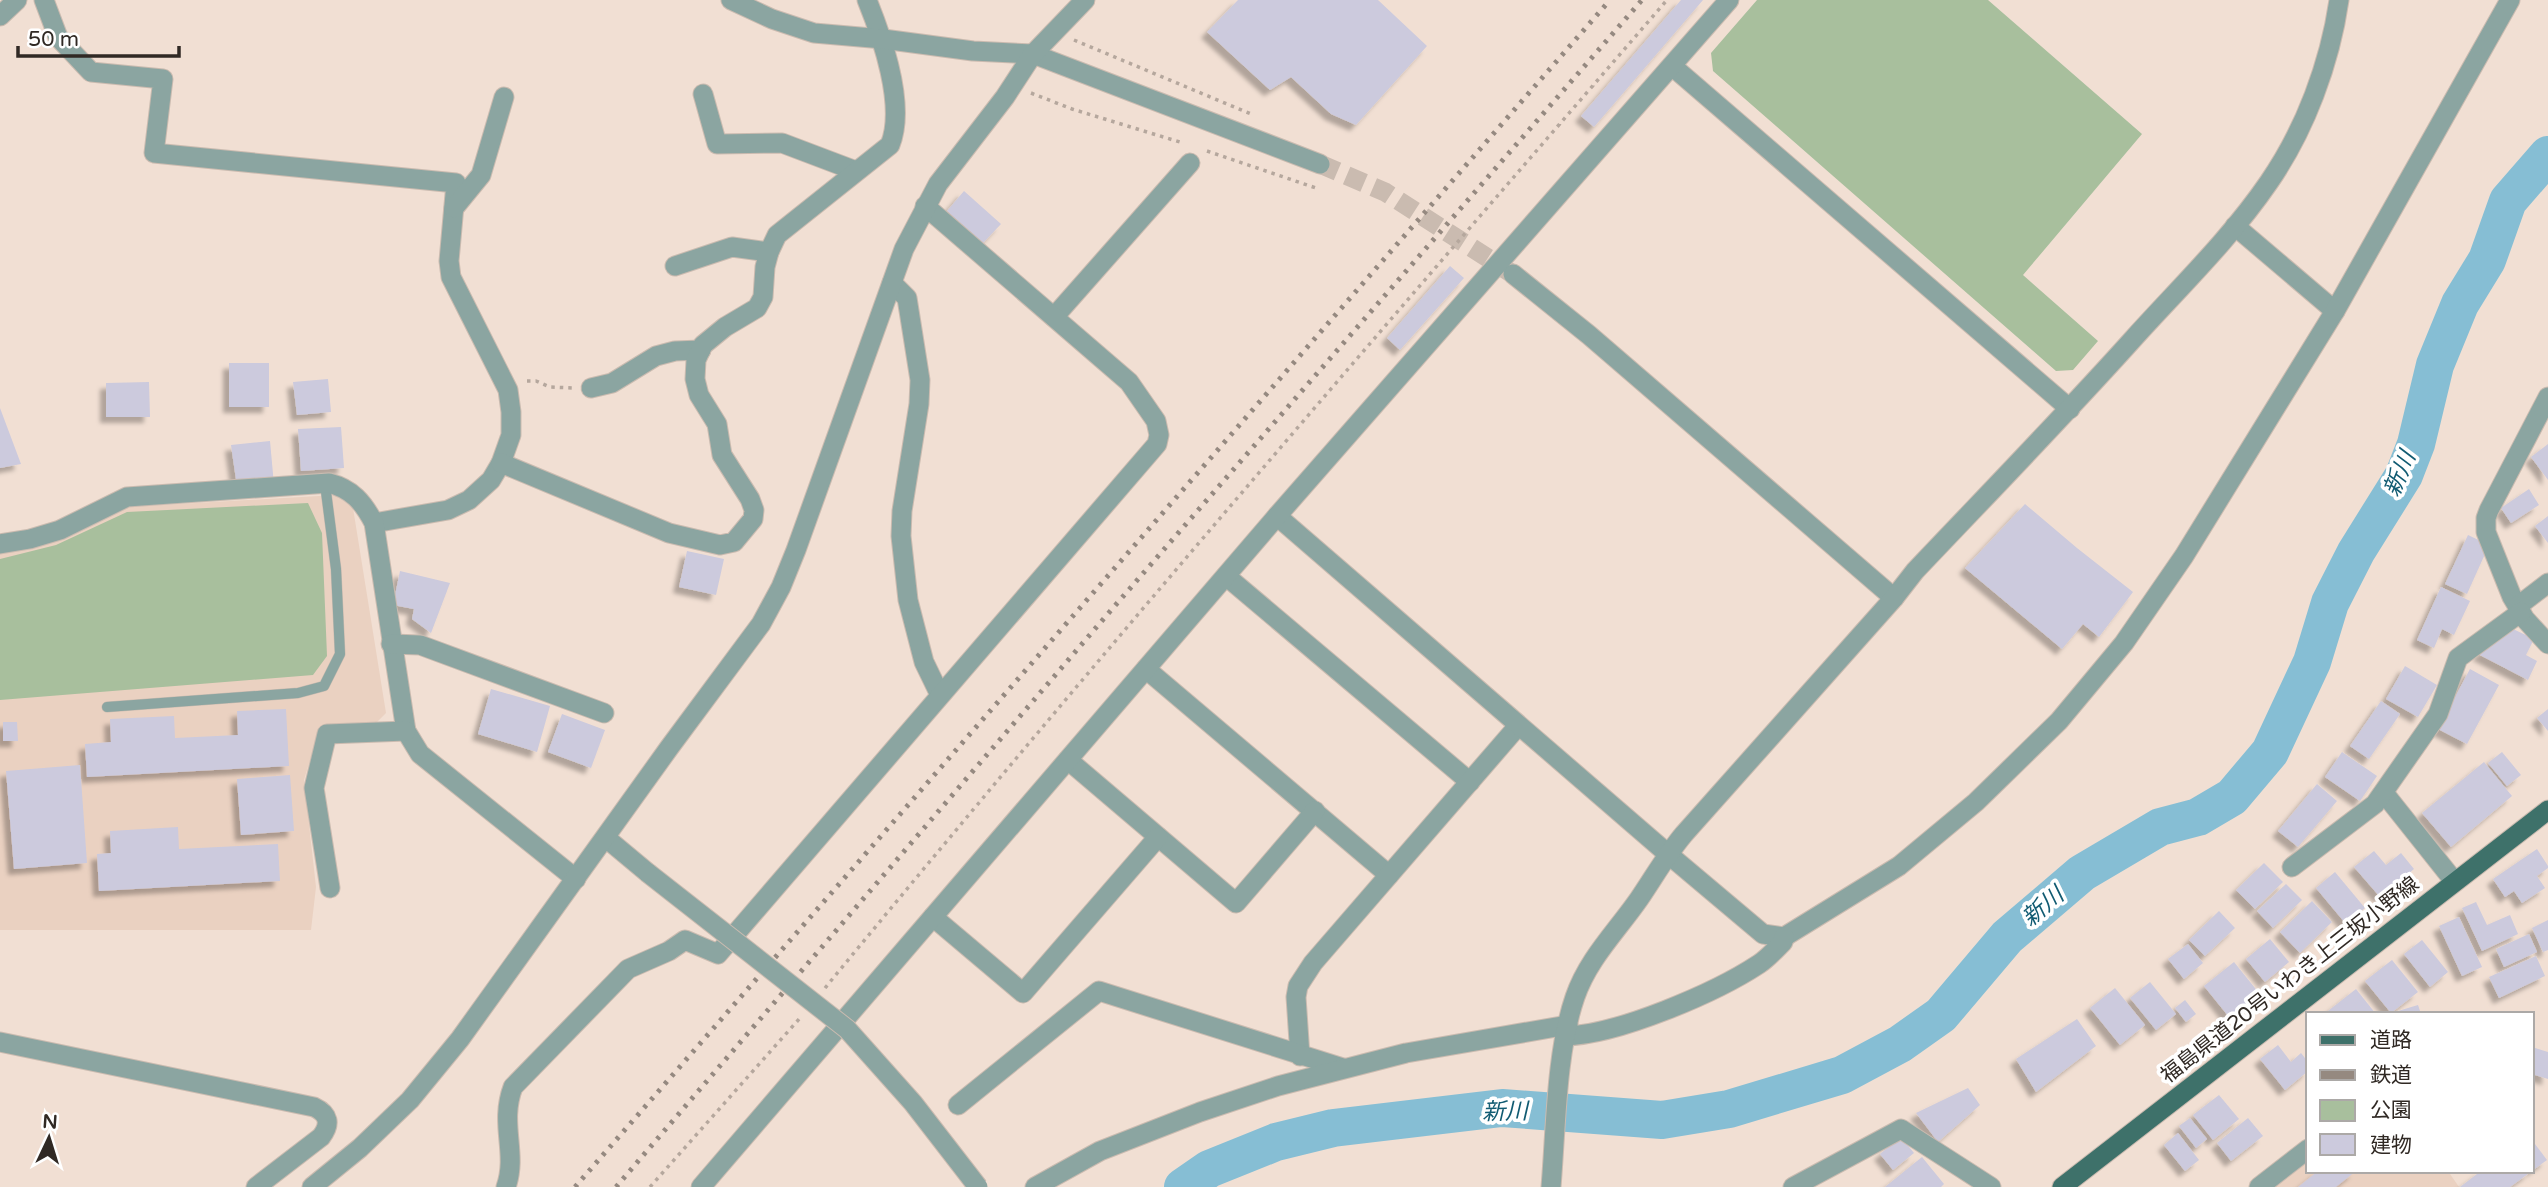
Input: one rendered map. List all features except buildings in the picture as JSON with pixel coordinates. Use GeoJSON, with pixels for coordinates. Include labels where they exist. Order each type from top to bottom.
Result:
{"type":"FeatureCollection","features":[{"type":"Feature","properties":{"kind":"main road","name":"福島県道20号いわき上三坂小野線"},"geometry":{"type":"LineString","coordinates":[[2062,1187],[2548,810]]}},
{"type":"Feature","properties":{"kind":"street"},"geometry":{"type":"LineString","coordinates":[[0,16],[17,0]]}},
{"type":"Feature","properties":{"kind":"street"},"geometry":{"type":"LineString","coordinates":[[44,0],[58,37],[91,72],[163,79],[154,153],[456,183],[449,261],[451,277],[508,390],[510,435],[501,463],[491,480],[469,500],[448,510],[374,523]]}},
{"type":"Feature","properties":{"kind":"street"},"geometry":{"type":"LineString","coordinates":[[730,0],[772,19],[814,33],[973,51],[1033,54],[1320,164]]}},
{"type":"Feature","properties":{"kind":"street"},"geometry":{"type":"LineString","coordinates":[[501,463],[669,533],[720,545],[734,542],[753,519],[754,510],[750,499],[722,455],[718,424],[699,395],[695,379],[696,360],[701,349],[725,327],[757,308],[763,297],[769,252],[777,235],[890,145],[895,133],[896,110],[883,39],[867,0]]}},
{"type":"Feature","properties":{"kind":"street"},"geometry":{"type":"LineString","coordinates":[[313,1187],[360,1148],[410,1100],[460,1039],[669,747],[761,624],[781,587],[904,249],[925,206],[938,184],[1013,86],[1033,54],[1085,0]]}},
{"type":"Feature","properties":{"kind":"street"},"geometry":{"type":"LineString","coordinates":[[701,1187],[1277,516],[1729,0]]}},
{"type":"Feature","properties":{"kind":"street"},"geometry":{"type":"LineString","coordinates":[[1551,1187],[1565,1037],[1574,1000],[1587,970],[1605,942],[1639,900],[1668,854],[1915,571],[2070,409],[2235,226],[2270,182],[2293,142],[2324,65],[2339,0]]}},
{"type":"Feature","properties":{"kind":"street"},"geometry":{"type":"LineString","coordinates":[[1277,516],[1763,934],[1784,937],[1899,866],[1976,802],[2059,721],[2124,643],[2184,556],[2335,311],[2510,0]]}},
{"type":"Feature","properties":{"kind":"street"},"geometry":{"type":"LineString","coordinates":[[1672,66],[2070,409]]}},
{"type":"Feature","properties":{"kind":"street"},"geometry":{"type":"LineString","coordinates":[[703,94],[717,144],[782,143],[856,171]]}},
{"type":"Feature","properties":{"kind":"street"},"geometry":{"type":"LineString","coordinates":[[454,208],[481,175],[504,97]]}},
{"type":"Feature","properties":{"kind":"street"},"geometry":{"type":"LineString","coordinates":[[1054,317],[1194,153]]}},
{"type":"Feature","properties":{"kind":"street"},"geometry":{"type":"LineString","coordinates":[[506,1187],[510,1164],[506,1103],[513,1087],[628,969],[669,951],[685,940],[718,954],[1157,444],[1159,435],[1156,421],[1129,382],[925,206]]}},
{"type":"Feature","properties":{"kind":"street"},"geometry":{"type":"LineString","coordinates":[[2235,226],[2335,311]]}},
{"type":"Feature","properties":{"kind":"street"},"geometry":{"type":"LineString","coordinates":[[676,265],[732,247],[769,252]]}},
{"type":"Feature","properties":{"kind":"street"},"geometry":{"type":"LineString","coordinates":[[1513,274],[1589,335],[1894,598]]}},
{"type":"Feature","properties":{"kind":"street"},"geometry":{"type":"LineString","coordinates":[[892,283],[907,298],[920,380],[919,404],[902,511],[901,536],[908,600],[923,662],[940,695]]}},
{"type":"Feature","properties":{"kind":"street"},"geometry":{"type":"LineString","coordinates":[[592,388],[612,383],[656,356],[701,349]]}},
{"type":"Feature","properties":{"kind":"street"},"geometry":{"type":"LineString","coordinates":[[2548,397],[2486,518],[2486,532],[2519,609],[2548,644]]}},
{"type":"Feature","properties":{"kind":"street"},"geometry":{"type":"LineString","coordinates":[[0,544],[60,530],[127,497],[325,484],[339,486],[352,493],[365,507],[374,523],[406,731],[420,754],[576,879]]}},
{"type":"Feature","properties":{"kind":"street"},"geometry":{"type":"LineString","coordinates":[[1226,576],[1469,782]]}},
{"type":"Feature","properties":{"kind":"street"},"geometry":{"type":"LineString","coordinates":[[2292,867],[2375,804],[2385,793],[2438,714],[2458,658],[2548,583]]}},
{"type":"Feature","properties":{"kind":"street"},"geometry":{"type":"LineString","coordinates":[[391,644],[420,645],[604,713]]}},
{"type":"Feature","properties":{"kind":"street"},"geometry":{"type":"LineString","coordinates":[[1146,669],[1390,875]]}},
{"type":"Feature","properties":{"kind":"street"},"geometry":{"type":"LineString","coordinates":[[1300,1056],[1296,997],[1298,986],[1313,963],[1518,726]]}},
{"type":"Feature","properties":{"kind":"street"},"geometry":{"type":"LineString","coordinates":[[330,888],[314,788],[327,734],[406,731]]}},
{"type":"Feature","properties":{"kind":"street"},"geometry":{"type":"LineString","coordinates":[[1068,760],[1236,903],[1315,811]]}},
{"type":"Feature","properties":{"kind":"street"},"geometry":{"type":"LineString","coordinates":[[2385,793],[2454,881]]}},
{"type":"Feature","properties":{"kind":"street"},"geometry":{"type":"LineString","coordinates":[[933,917],[1023,993],[1158,837]]}},
{"type":"Feature","properties":{"kind":"street"},"geometry":{"type":"LineString","coordinates":[[606,838],[846,1029],[913,1103],[978,1187]]}},
{"type":"Feature","properties":{"kind":"street"},"geometry":{"type":"LineString","coordinates":[[1035,1187],[1100,1151],[1200,1112],[1278,1086],[1406,1053],[1601,1032],[1697,997],[1758,964],[1783,942],[1784,937]]}},
{"type":"Feature","properties":{"kind":"street"},"geometry":{"type":"LineString","coordinates":[[958,1105],[1100,991],[1344,1069]]}},
{"type":"Feature","properties":{"kind":"street"},"geometry":{"type":"LineString","coordinates":[[0,1042],[324,1111],[328,1121],[327,1129],[321,1137],[256,1187]]}},
{"type":"Feature","properties":{"kind":"street"},"geometry":{"type":"LineString","coordinates":[[1793,1187],[1901,1129],[1991,1187]]}},
{"type":"Feature","properties":{"kind":"street"},"geometry":{"type":"LineString","coordinates":[[2259,1187],[2306,1151]]}},
{"type":"Feature","properties":{"kind":"lane"},"geometry":{"type":"LineString","coordinates":[[107,707],[298,693],[324,686],[340,654],[336,569],[325,484]]}},
{"type":"Feature","properties":{"kind":"path"},"geometry":{"type":"LineString","coordinates":[[989,788],[1667,0]]}},
{"type":"Feature","properties":{"kind":"path"},"geometry":{"type":"LineString","coordinates":[[1055,32],[1258,116]]}},
{"type":"Feature","properties":{"kind":"path"},"geometry":{"type":"LineString","coordinates":[[1013,86],[1194,153],[1317,188]]}},
{"type":"Feature","properties":{"kind":"path"},"geometry":{"type":"LineString","coordinates":[[504,382],[536,381],[550,387],[592,388]]}},
{"type":"Feature","properties":{"kind":"shaded area"},"geometry":{"type":"Polygon","coordinates":[[[336,495],[353,508],[386,713],[374,725],[325,724],[318,734],[304,780],[316,887],[311,930],[0,930],[0,554],[52,543],[126,507],[336,495]]]}},
{"type":"Feature","properties":{"kind":"shaded area"},"geometry":{"type":"Polygon","coordinates":[[[2306,1163],[2306,1173],[2449,1173],[2459,1187],[2274,1187],[2306,1163]]]}},
{"type":"Feature","properties":{"kind":"green space"},"geometry":{"type":"Polygon","coordinates":[[[1757,0],[1988,0],[2142,134],[2023,275],[2098,341],[2073,370],[2056,371],[1713,71],[1711,53],[1757,0]]]}},
{"type":"Feature","properties":{"kind":"green space"},"geometry":{"type":"Polygon","coordinates":[[[308,503],[322,533],[327,656],[313,675],[0,700],[0,559],[56,545],[127,512],[308,503]]]}},
{"type":"Feature","properties":{"kind":"waterway","name":"新川"},"geometry":{"type":"LineString","coordinates":[[1183,1187],[1209,1169],[1276,1142],[1333,1128],[1502,1108],[1662,1120],[1729,1109],[1842,1075],[1900,1044],[1941,1015],[2007,937],[2082,873],[2160,827],[2198,817],[2232,797],[2270,752],[2312,662],[2330,603],[2356,552],[2404,475],[2416,444],[2435,365],[2460,304],[2487,260],[2508,201],[2548,155]]}},
{"type":"Feature","properties":{"kind":"tunnel"},"geometry":{"type":"LineString","coordinates":[[1320,164],[1385,192],[1511,273]]}},
{"type":"Feature","properties":{"kind":"railway"},"geometry":{"type":"LineString","coordinates":[[575,1187],[1610,0]]}},
{"type":"Feature","properties":{"kind":"railway"},"geometry":{"type":"LineString","coordinates":[[616,1187],[1106,616],[1642,0]]}}]}
